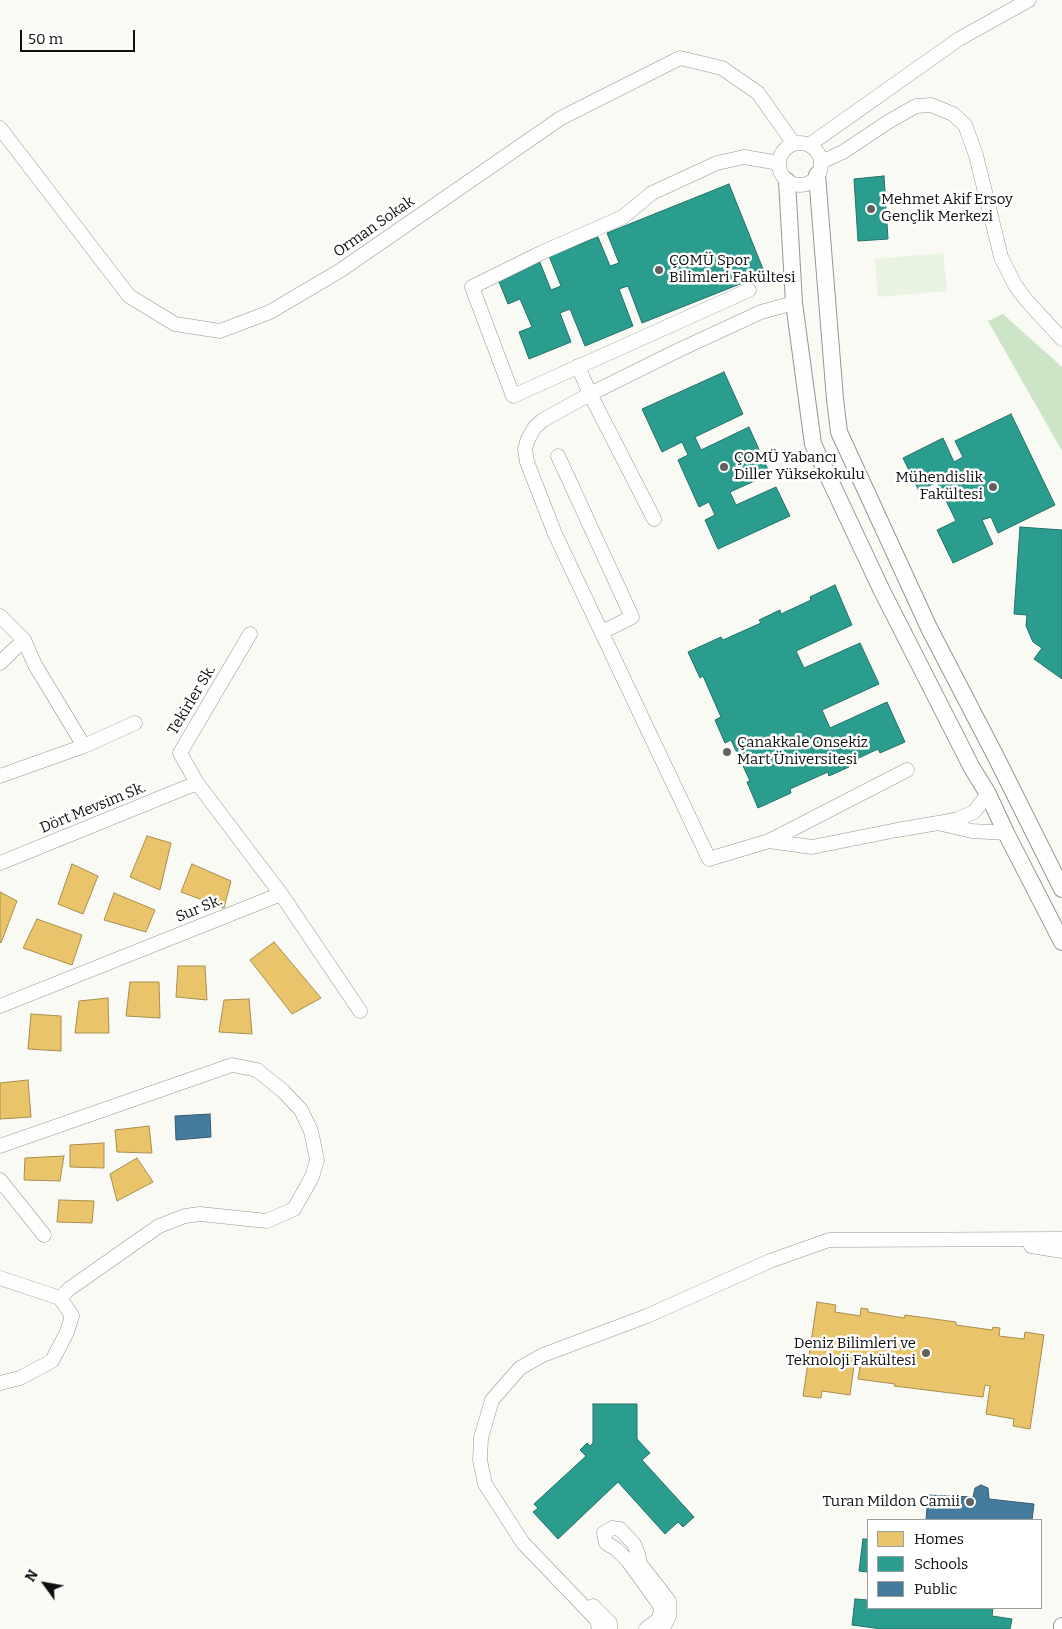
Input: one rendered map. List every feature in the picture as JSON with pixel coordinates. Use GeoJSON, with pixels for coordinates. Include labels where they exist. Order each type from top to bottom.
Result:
{"type":"FeatureCollection","features":[{"type":"Feature","properties":{"kind":"street"},"geometry":{"type":"LineString","coordinates":[[809,145],[959,39],[1028,0]]}},
{"type":"Feature","properties":{"kind":"street","name":"Orman Sokak"},"geometry":{"type":"LineString","coordinates":[[0,128],[129,296],[175,324],[220,331],[270,312],[341,270],[561,118],[680,58],[722,68],[758,93],[794,144]]}},
{"type":"Feature","properties":{"kind":"street"},"geometry":{"type":"LineString","coordinates":[[1062,340],[1026,301],[1015,285],[1001,257],[976,155],[965,125],[953,114],[931,105],[916,106],[888,122],[819,168],[807,184],[793,184],[787,181],[779,170],[779,163],[784,150],[794,144],[803,143],[809,145],[815,149],[819,168],[839,432],[929,628],[1062,889]]}},
{"type":"Feature","properties":{"kind":"street"},"geometry":{"type":"LineString","coordinates":[[750,290],[513,396],[472,287],[543,252],[623,217],[652,193],[717,163],[744,157],[779,163]]}},
{"type":"Feature","properties":{"kind":"street"},"geometry":{"type":"LineString","coordinates":[[787,181],[794,302],[813,444],[881,589],[972,768],[988,794],[1062,942]]}},
{"type":"Feature","properties":{"kind":"street"},"geometry":{"type":"LineString","coordinates":[[794,302],[761,312],[681,349],[590,394],[543,420],[535,427],[528,439],[525,449],[527,462],[555,534],[709,858],[769,841],[907,770]]}},
{"type":"Feature","properties":{"kind":"street"},"geometry":{"type":"LineString","coordinates":[[578,366],[590,394],[654,519]]}},
{"type":"Feature","properties":{"kind":"street"},"geometry":{"type":"LineString","coordinates":[[558,456],[632,617],[602,632]]}},
{"type":"Feature","properties":{"kind":"street"},"geometry":{"type":"LineString","coordinates":[[0,616],[24,640],[35,665],[84,746]]}},
{"type":"Feature","properties":{"kind":"street","name":"Tekirler Sk."},"geometry":{"type":"LineString","coordinates":[[197,783],[180,753],[250,634]]}},
{"type":"Feature","properties":{"kind":"street"},"geometry":{"type":"LineString","coordinates":[[0,663],[24,640]]}},
{"type":"Feature","properties":{"kind":"street"},"geometry":{"type":"LineString","coordinates":[[0,776],[84,746],[135,723]]}},
{"type":"Feature","properties":{"kind":"street"},"geometry":{"type":"LineString","coordinates":[[769,841],[812,847],[958,819],[974,812],[988,794],[1006,778]]}},
{"type":"Feature","properties":{"kind":"street"},"geometry":{"type":"LineString","coordinates":[[197,783],[281,894],[360,1011]]}},
{"type":"Feature","properties":{"kind":"street","name":"Dört Mevsim Sk."},"geometry":{"type":"LineString","coordinates":[[0,863],[197,783]]}},
{"type":"Feature","properties":{"kind":"street"},"geometry":{"type":"LineString","coordinates":[[938,824],[972,831],[1006,833],[1029,825]]}},
{"type":"Feature","properties":{"kind":"street","name":"Sur Sk."},"geometry":{"type":"LineString","coordinates":[[0,1006],[281,894]]}},
{"type":"Feature","properties":{"kind":"street"},"geometry":{"type":"LineString","coordinates":[[0,1146],[232,1065],[257,1070],[301,1110],[311,1131],[317,1160],[312,1177],[294,1209],[267,1221],[200,1214],[185,1216],[160,1226],[69,1289],[60,1298]]}},
{"type":"Feature","properties":{"kind":"street"},"geometry":{"type":"LineString","coordinates":[[0,1180],[44,1235]]}},
{"type":"Feature","properties":{"kind":"street"},"geometry":{"type":"LineString","coordinates":[[599,1629],[597,1620],[522,1543],[485,1484],[480,1460],[481,1438],[492,1400],[520,1368],[543,1355],[647,1316],[770,1261],[829,1240],[1062,1239]]}},
{"type":"Feature","properties":{"kind":"street"},"geometry":{"type":"LineString","coordinates":[[610,1629],[610,1623],[530,1540],[490,1483],[484,1460],[486,1439],[495,1404],[523,1371],[544,1359],[650,1319],[771,1265],[829,1247],[1027,1245],[1062,1251]]}},
{"type":"Feature","properties":{"kind":"street"},"geometry":{"type":"LineString","coordinates":[[0,1278],[60,1298],[72,1316],[52,1361],[20,1378],[0,1383]]}},
{"type":"Feature","properties":{"kind":"street"},"geometry":{"type":"LineString","coordinates":[[646,1629],[658,1619],[661,1609],[628,1561],[616,1549],[606,1543],[604,1533],[612,1528],[620,1529],[634,1544],[640,1564],[668,1601],[669,1616],[664,1626],[660,1629]]}},
{"type":"Feature","properties":{"kind":"green space"},"geometry":{"type":"Polygon","coordinates":[[[943,253],[947,291],[878,297],[875,259],[943,253]]]}},
{"type":"Feature","properties":{"kind":"green space"},"geometry":{"type":"Polygon","coordinates":[[[1003,314],[1062,367],[1062,451],[988,321],[1003,314]]]}},
{"type":"Feature","properties":{"kind":"building: Homes"},"geometry":{"type":"Polygon","coordinates":[[[147,836],[171,843],[160,890],[130,877],[147,836]]]}},
{"type":"Feature","properties":{"kind":"building: Homes"},"geometry":{"type":"Polygon","coordinates":[[[72,864],[98,876],[83,914],[58,904],[72,864]]]}},
{"type":"Feature","properties":{"kind":"building: Homes"},"geometry":{"type":"Polygon","coordinates":[[[192,864],[231,881],[224,908],[181,892],[192,864]]]}},
{"type":"Feature","properties":{"kind":"building: Homes"},"geometry":{"type":"Polygon","coordinates":[[[0,892],[17,901],[1,943],[0,942],[0,892]]]}},
{"type":"Feature","properties":{"kind":"building: Homes"},"geometry":{"type":"Polygon","coordinates":[[[114,893],[155,910],[146,932],[104,920],[114,893]]]}},
{"type":"Feature","properties":{"kind":"building: Homes"},"geometry":{"type":"Polygon","coordinates":[[[37,919],[82,935],[72,965],[23,948],[37,919]]]}},
{"type":"Feature","properties":{"kind":"building: Homes"},"geometry":{"type":"Polygon","coordinates":[[[274,942],[321,998],[292,1014],[250,960],[274,942]]]}},
{"type":"Feature","properties":{"kind":"building: Homes"},"geometry":{"type":"Polygon","coordinates":[[[178,966],[205,966],[207,1000],[176,997],[178,966]]]}},
{"type":"Feature","properties":{"kind":"building: Homes"},"geometry":{"type":"Polygon","coordinates":[[[130,982],[159,982],[160,1018],[126,1016],[130,982]]]}},
{"type":"Feature","properties":{"kind":"building: Homes"},"geometry":{"type":"Polygon","coordinates":[[[108,998],[109,1033],[75,1033],[79,1001],[108,998]]]}},
{"type":"Feature","properties":{"kind":"building: Homes"},"geometry":{"type":"Polygon","coordinates":[[[249,999],[252,1034],[219,1032],[224,1000],[249,999]]]}},
{"type":"Feature","properties":{"kind":"building: Homes"},"geometry":{"type":"Polygon","coordinates":[[[31,1014],[61,1016],[61,1051],[28,1049],[31,1014]]]}},
{"type":"Feature","properties":{"kind":"building: Homes"},"geometry":{"type":"Polygon","coordinates":[[[28,1080],[31,1117],[0,1119],[0,1083],[28,1080]]]}},
{"type":"Feature","properties":{"kind":"building: Homes"},"geometry":{"type":"Polygon","coordinates":[[[149,1126],[152,1153],[117,1152],[115,1130],[149,1126]]]}},
{"type":"Feature","properties":{"kind":"building: Homes"},"geometry":{"type":"Polygon","coordinates":[[[104,1143],[104,1168],[70,1167],[70,1145],[104,1143]]]}},
{"type":"Feature","properties":{"kind":"building: Homes"},"geometry":{"type":"Polygon","coordinates":[[[64,1156],[60,1181],[24,1180],[25,1158],[64,1156]]]}},
{"type":"Feature","properties":{"kind":"building: Homes"},"geometry":{"type":"Polygon","coordinates":[[[137,1158],[153,1182],[117,1201],[110,1174],[137,1158]]]}},
{"type":"Feature","properties":{"kind":"building: Homes"},"geometry":{"type":"Polygon","coordinates":[[[59,1200],[94,1201],[92,1223],[57,1222],[59,1200]]]}},
{"type":"Feature","properties":{"kind":"building: Homes","name":"Deniz Bilimleri ve Teknoloji Fakültesi"},"geometry":{"type":"Polygon","coordinates":[[[817,1302],[836,1305],[835,1312],[860,1316],[861,1308],[868,1309],[868,1312],[904,1318],[905,1315],[956,1322],[956,1325],[992,1330],[993,1327],[1000,1328],[999,1336],[1024,1339],[1025,1332],[1044,1335],[1030,1429],[1013,1426],[1014,1419],[986,1414],[990,1386],[985,1385],[983,1397],[894,1386],[895,1384],[858,1379],[860,1367],[854,1366],[850,1395],[822,1391],[821,1398],[803,1396],[817,1302]]]}},
{"type":"Feature","properties":{"kind":"building: Schools","name":"Mehmet Akif Ersoy Gençlik Merkezi"},"geometry":{"type":"Polygon","coordinates":[[[884,176],[888,239],[858,241],[854,179],[884,176]]]}},
{"type":"Feature","properties":{"kind":"building: Schools","name":"ÇOMÜ Spor Bilimleri Fakültesi"},"geometry":{"type":"Polygon","coordinates":[[[729,184],[765,274],[642,323],[628,286],[619,289],[633,326],[585,346],[570,309],[560,313],[571,342],[529,359],[519,332],[532,327],[520,299],[508,304],[497,277],[539,260],[551,290],[561,286],[549,256],[598,237],[610,266],[619,263],[607,233],[729,184]]]}},
{"type":"Feature","properties":{"kind":"building: Schools","name":"ÇOMÜ Yabancı Diller Yüksekokulu"},"geometry":{"type":"Polygon","coordinates":[[[724,372],[743,414],[695,437],[701,450],[749,427],[770,474],[730,492],[736,505],[776,487],[790,516],[718,549],[705,520],[715,515],[709,502],[699,507],[678,460],[688,455],[682,442],[662,452],[642,409],[724,372]]]}},
{"type":"Feature","properties":{"kind":"building: Schools","name":"Mühendislik Fakültesi"},"geometry":{"type":"Polygon","coordinates":[[[1011,414],[1055,505],[998,533],[991,517],[982,520],[993,544],[953,563],[937,530],[956,521],[937,482],[919,491],[903,458],[943,438],[954,462],[963,457],[955,441],[1011,414]]]}},
{"type":"Feature","properties":{"kind":"building: Schools","name":"Mühendislik Fakültesi"},"geometry":{"type":"Polygon","coordinates":[[[1020,527],[1062,530],[1062,679],[1034,659],[1042,648],[1033,642],[1026,626],[1027,615],[1014,614],[1020,527]]]}},
{"type":"Feature","properties":{"kind":"building: Schools"},"geometry":{"type":"Polygon","coordinates":[[[835,585],[852,625],[796,651],[804,668],[860,643],[879,684],[822,710],[830,728],[887,702],[905,742],[880,753],[878,749],[848,763],[849,767],[829,776],[828,772],[790,789],[791,793],[758,808],[747,782],[750,781],[731,740],[725,743],[715,720],[721,717],[703,676],[700,678],[688,652],[721,637],[723,640],[761,623],[759,620],[780,610],[781,614],[811,600],[810,597],[835,585]]]}},
{"type":"Feature","properties":{"kind":"building: Schools"},"geometry":{"type":"Polygon","coordinates":[[[593,1404],[637,1404],[637,1439],[650,1453],[642,1460],[694,1517],[683,1527],[678,1522],[665,1534],[618,1482],[558,1539],[533,1512],[538,1508],[534,1504],[586,1456],[580,1450],[587,1443],[590,1446],[593,1443],[593,1404]]]}},
{"type":"Feature","properties":{"kind":"building: Schools"},"geometry":{"type":"Polygon","coordinates":[[[863,1539],[867,1539],[867,1572],[859,1571],[863,1539]]]}},
{"type":"Feature","properties":{"kind":"building: Schools"},"geometry":{"type":"Polygon","coordinates":[[[855,1599],[867,1600],[867,1609],[993,1609],[992,1616],[1012,1619],[1010,1629],[882,1629],[852,1625],[855,1599]]]}},
{"type":"Feature","properties":{"kind":"building: Public"},"geometry":{"type":"Polygon","coordinates":[[[210,1114],[211,1137],[176,1140],[175,1116],[210,1114]]]}},
{"type":"Feature","properties":{"kind":"building: Public","name":"Turan Mildon Camii"},"geometry":{"type":"Polygon","coordinates":[[[981,1485],[988,1488],[989,1499],[1034,1504],[1032,1519],[926,1519],[928,1495],[973,1497],[975,1488],[981,1485]]]}},
{"type":"Feature","properties":{"kind":"place","name":"Mehmet Akif Ersoy Gençlik Merkezi"},"geometry":{"type":"Point","coordinates":[871,209]}},
{"type":"Feature","properties":{"kind":"place","name":"ÇOMÜ Spor Bilimleri Fakültesi"},"geometry":{"type":"Point","coordinates":[659,270]}},
{"type":"Feature","properties":{"kind":"place","name":"ÇOMÜ Yabancı Diller Yüksekokulu"},"geometry":{"type":"Point","coordinates":[724,467]}},
{"type":"Feature","properties":{"kind":"place","name":"Mühendislik Fakültesi"},"geometry":{"type":"Point","coordinates":[993,487]}},
{"type":"Feature","properties":{"kind":"place","name":"Çanakkale Onsekiz Mart Üniversitesi"},"geometry":{"type":"Point","coordinates":[727,752]}},
{"type":"Feature","properties":{"kind":"place","name":"Deniz Bilimleri ve Teknoloji Fakültesi"},"geometry":{"type":"Point","coordinates":[926,1353]}},
{"type":"Feature","properties":{"kind":"place","name":"Turan Mildon Camii"},"geometry":{"type":"Point","coordinates":[970,1502]}}]}
